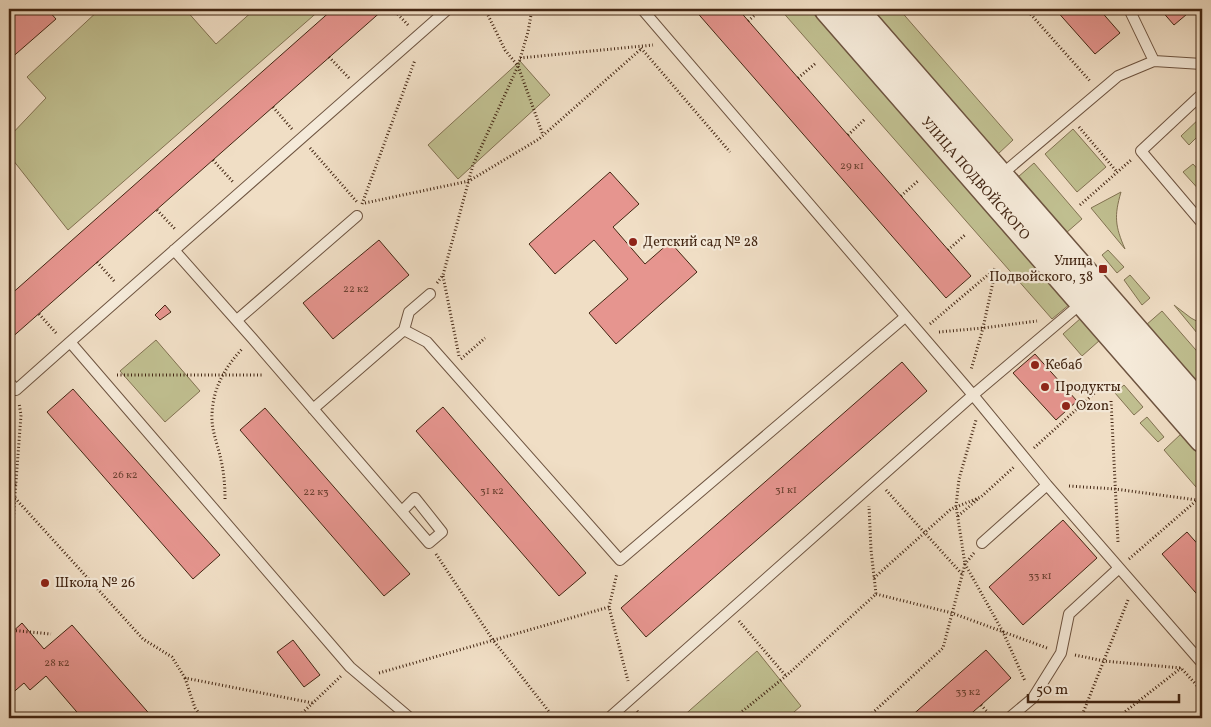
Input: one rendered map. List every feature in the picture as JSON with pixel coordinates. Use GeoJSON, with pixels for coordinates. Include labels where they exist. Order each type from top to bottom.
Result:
{"type":"FeatureCollection","features":[{"type":"Feature","properties":{"kind":"street","name":"УЛИЦА ПОДВОЙСКОГО"},"geometry":{"type":"LineString","coordinates":[[827,9],[1091,295],[1202,407]]}},
{"type":"Feature","properties":{"kind":"street","name":"УЛИЦА ПОДВОЙСКОГО"},"geometry":{"type":"LineString","coordinates":[[856,9],[1000,176],[1202,439]]}},
{"type":"Feature","properties":{"kind":"lane"},"geometry":{"type":"LineString","coordinates":[[9,382],[16,390],[448,9]]}},
{"type":"Feature","properties":{"kind":"lane"},"geometry":{"type":"LineString","coordinates":[[642,9],[981,405],[1047,485],[1202,663]]}},
{"type":"Feature","properties":{"kind":"lane"},"geometry":{"type":"LineString","coordinates":[[1129,9],[1154,61]]}},
{"type":"Feature","properties":{"kind":"lane"},"geometry":{"type":"LineString","coordinates":[[1000,176],[1118,76],[1154,61],[1202,64]]}},
{"type":"Feature","properties":{"kind":"lane"},"geometry":{"type":"LineString","coordinates":[[1202,94],[1140,151],[1202,222]]}},
{"type":"Feature","properties":{"kind":"lane"},"geometry":{"type":"LineString","coordinates":[[237,320],[357,216]]}},
{"type":"Feature","properties":{"kind":"lane"},"geometry":{"type":"LineString","coordinates":[[174,250],[237,320],[429,543],[442,532],[415,498],[402,511]]}},
{"type":"Feature","properties":{"kind":"lane"},"geometry":{"type":"LineString","coordinates":[[314,409],[404,330],[409,312],[430,294]]}},
{"type":"Feature","properties":{"kind":"lane"},"geometry":{"type":"LineString","coordinates":[[609,718],[873,484],[969,391],[1091,295]]}},
{"type":"Feature","properties":{"kind":"lane"},"geometry":{"type":"LineString","coordinates":[[404,330],[427,342],[620,560],[905,317]]}},
{"type":"Feature","properties":{"kind":"lane"},"geometry":{"type":"LineString","coordinates":[[68,344],[226,522],[350,667],[410,718]]}},
{"type":"Feature","properties":{"kind":"lane"},"geometry":{"type":"LineString","coordinates":[[982,543],[1047,485]]}},
{"type":"Feature","properties":{"kind":"lane"},"geometry":{"type":"LineString","coordinates":[[1009,718],[1033,698],[1062,653],[1069,614],[1119,568]]}},
{"type":"Feature","properties":{"kind":"path"},"geometry":{"type":"LineString","coordinates":[[357,216],[418,51],[417,36],[393,9]]}},
{"type":"Feature","properties":{"kind":"path"},"geometry":{"type":"LineString","coordinates":[[485,9],[505,50],[518,66],[542,135]]}},
{"type":"Feature","properties":{"kind":"path"},"geometry":{"type":"LineString","coordinates":[[430,294],[443,275],[473,165],[518,66],[528,32],[532,9]]}},
{"type":"Feature","properties":{"kind":"path"},"geometry":{"type":"LineString","coordinates":[[748,21],[762,9]]}},
{"type":"Feature","properties":{"kind":"path"},"geometry":{"type":"LineString","coordinates":[[1026,9],[1099,92]]}},
{"type":"Feature","properties":{"kind":"path"},"geometry":{"type":"LineString","coordinates":[[520,58],[672,43]]}},
{"type":"Feature","properties":{"kind":"path"},"geometry":{"type":"LineString","coordinates":[[273,107],[357,202],[362,204],[469,181],[542,135],[641,47]]}},
{"type":"Feature","properties":{"kind":"path"},"geometry":{"type":"LineString","coordinates":[[641,47],[730,152]]}},
{"type":"Feature","properties":{"kind":"path"},"geometry":{"type":"LineString","coordinates":[[329,57],[358,88]]}},
{"type":"Feature","properties":{"kind":"path"},"geometry":{"type":"LineString","coordinates":[[798,78],[816,63]]}},
{"type":"Feature","properties":{"kind":"path"},"geometry":{"type":"LineString","coordinates":[[1070,116],[1117,172]]}},
{"type":"Feature","properties":{"kind":"path"},"geometry":{"type":"LineString","coordinates":[[848,135],[865,119]]}},
{"type":"Feature","properties":{"kind":"path"},"geometry":{"type":"LineString","coordinates":[[1080,205],[1140,151]]}},
{"type":"Feature","properties":{"kind":"path"},"geometry":{"type":"LineString","coordinates":[[213,160],[242,191]]}},
{"type":"Feature","properties":{"kind":"path"},"geometry":{"type":"LineString","coordinates":[[901,196],[918,180]]}},
{"type":"Feature","properties":{"kind":"path"},"geometry":{"type":"LineString","coordinates":[[157,210],[186,240]]}},
{"type":"Feature","properties":{"kind":"path"},"geometry":{"type":"LineString","coordinates":[[948,250],[966,234]]}},
{"type":"Feature","properties":{"kind":"path"},"geometry":{"type":"LineString","coordinates":[[97,262],[125,293]]}},
{"type":"Feature","properties":{"kind":"path"},"geometry":{"type":"LineString","coordinates":[[920,334],[996,268],[969,391]]}},
{"type":"Feature","properties":{"kind":"path"},"geometry":{"type":"LineString","coordinates":[[443,275],[460,360]]}},
{"type":"Feature","properties":{"kind":"path"},"geometry":{"type":"LineString","coordinates":[[39,314],[68,344]]}},
{"type":"Feature","properties":{"kind":"path"},"geometry":{"type":"LineString","coordinates":[[920,334],[1041,320]]}},
{"type":"Feature","properties":{"kind":"path"},"geometry":{"type":"LineString","coordinates":[[226,522],[224,478],[212,414],[222,374],[252,338]]}},
{"type":"Feature","properties":{"kind":"path"},"geometry":{"type":"LineString","coordinates":[[450,368],[485,338]]}},
{"type":"Feature","properties":{"kind":"path"},"geometry":{"type":"LineString","coordinates":[[126,375],[284,375]]}},
{"type":"Feature","properties":{"kind":"path"},"geometry":{"type":"LineString","coordinates":[[958,516],[1100,388]]}},
{"type":"Feature","properties":{"kind":"path"},"geometry":{"type":"LineString","coordinates":[[9,619],[21,415],[16,390]]}},
{"type":"Feature","properties":{"kind":"path"},"geometry":{"type":"LineString","coordinates":[[1111,400],[1119,568]]}},
{"type":"Feature","properties":{"kind":"path"},"geometry":{"type":"LineString","coordinates":[[981,405],[959,479],[956,506],[965,564],[1003,632],[1033,698]]}},
{"type":"Feature","properties":{"kind":"path"},"geometry":{"type":"LineString","coordinates":[[9,481],[16,485]]}},
{"type":"Feature","properties":{"kind":"path"},"geometry":{"type":"LineString","coordinates":[[873,484],[924,533],[962,574]]}},
{"type":"Feature","properties":{"kind":"path"},"geometry":{"type":"LineString","coordinates":[[873,484],[871,550],[876,594]]}},
{"type":"Feature","properties":{"kind":"path"},"geometry":{"type":"LineString","coordinates":[[1047,485],[1115,489],[1197,500],[1119,568]]}},
{"type":"Feature","properties":{"kind":"path"},"geometry":{"type":"LineString","coordinates":[[874,578],[950,509],[981,497]]}},
{"type":"Feature","properties":{"kind":"path"},"geometry":{"type":"LineString","coordinates":[[15,498],[143,639],[172,658],[185,678],[195,708],[203,718]]}},
{"type":"Feature","properties":{"kind":"path"},"geometry":{"type":"LineString","coordinates":[[429,543],[493,640],[554,718]]}},
{"type":"Feature","properties":{"kind":"path"},"geometry":{"type":"LineString","coordinates":[[620,560],[609,607],[633,698]]}},
{"type":"Feature","properties":{"kind":"path"},"geometry":{"type":"LineString","coordinates":[[867,718],[943,648],[965,564]]}},
{"type":"Feature","properties":{"kind":"path"},"geometry":{"type":"LineString","coordinates":[[1081,718],[1134,585]]}},
{"type":"Feature","properties":{"kind":"path"},"geometry":{"type":"LineString","coordinates":[[876,594],[952,613],[1062,653],[1104,661],[1181,668],[1202,691]]}},
{"type":"Feature","properties":{"kind":"path"},"geometry":{"type":"LineString","coordinates":[[734,718],[786,676],[876,594]]}},
{"type":"Feature","properties":{"kind":"path"},"geometry":{"type":"LineString","coordinates":[[364,678],[609,607]]}},
{"type":"Feature","properties":{"kind":"path"},"geometry":{"type":"LineString","coordinates":[[730,611],[786,676]]}},
{"type":"Feature","properties":{"kind":"path"},"geometry":{"type":"LineString","coordinates":[[9,630],[51,634]]}},
{"type":"Feature","properties":{"kind":"path"},"geometry":{"type":"LineString","coordinates":[[297,718],[350,667]]}},
{"type":"Feature","properties":{"kind":"path"},"geometry":{"type":"LineString","coordinates":[[1117,718],[1181,668]]}},
{"type":"Feature","properties":{"kind":"path"},"geometry":{"type":"LineString","coordinates":[[185,678],[314,703]]}},
{"type":"Feature","properties":{"kind":"path"},"geometry":{"type":"LineString","coordinates":[[981,705],[993,718]]}},
{"type":"Feature","properties":{"kind":"shaded area"},"geometry":{"type":"Polygon","coordinates":[[[100,9],[185,9],[216,44],[255,9],[321,9],[68,230],[9,155],[9,137],[46,98],[27,77],[100,9]]]}},
{"type":"Feature","properties":{"kind":"shaded area"},"geometry":{"type":"Polygon","coordinates":[[[780,9],[811,9],[1070,304],[1052,319],[780,9]]]}},
{"type":"Feature","properties":{"kind":"shaded area"},"geometry":{"type":"Polygon","coordinates":[[[870,9],[899,9],[1013,140],[998,154],[870,9]]]}},
{"type":"Feature","properties":{"kind":"shaded area"},"geometry":{"type":"Polygon","coordinates":[[[520,61],[550,95],[458,179],[428,145],[520,61]]]}},
{"type":"Feature","properties":{"kind":"shaded area"},"geometry":{"type":"Polygon","coordinates":[[[1202,116],[1202,132],[1189,145],[1181,136],[1202,116]]]}},
{"type":"Feature","properties":{"kind":"shaded area"},"geometry":{"type":"Polygon","coordinates":[[[1073,129],[1106,167],[1077,192],[1045,154],[1073,129]]]}},
{"type":"Feature","properties":{"kind":"shaded area"},"geometry":{"type":"Polygon","coordinates":[[[1034,163],[1082,219],[1066,233],[1018,177],[1034,163]]]}},
{"type":"Feature","properties":{"kind":"shaded area"},"geometry":{"type":"Polygon","coordinates":[[[1193,164],[1202,174],[1202,193],[1183,172],[1193,164]]]}},
{"type":"Feature","properties":{"kind":"shaded area"},"geometry":{"type":"Polygon","coordinates":[[[1121,192],[1117,208],[1117,221],[1119,234],[1125,249],[1091,208],[1121,192]]]}},
{"type":"Feature","properties":{"kind":"shaded area"},"geometry":{"type":"Polygon","coordinates":[[[1108,250],[1124,267],[1117,273],[1102,255],[1108,250]]]}},
{"type":"Feature","properties":{"kind":"shaded area"},"geometry":{"type":"Polygon","coordinates":[[[1130,275],[1150,298],[1142,305],[1124,280],[1130,275]]]}},
{"type":"Feature","properties":{"kind":"shaded area"},"geometry":{"type":"Polygon","coordinates":[[[1174,305],[1202,324],[1202,339],[1174,305]]]}},
{"type":"Feature","properties":{"kind":"shaded area"},"geometry":{"type":"Polygon","coordinates":[[[1162,311],[1202,357],[1202,389],[1146,325],[1162,311]]]}},
{"type":"Feature","properties":{"kind":"shaded area"},"geometry":{"type":"Polygon","coordinates":[[[1081,318],[1100,340],[1082,356],[1063,334],[1081,318]]]}},
{"type":"Feature","properties":{"kind":"shaded area"},"geometry":{"type":"Polygon","coordinates":[[[156,340],[200,391],[165,422],[120,371],[156,340]]]}},
{"type":"Feature","properties":{"kind":"shaded area"},"geometry":{"type":"Polygon","coordinates":[[[1124,385],[1143,407],[1134,415],[1115,393],[1124,385]]]}},
{"type":"Feature","properties":{"kind":"shaded area"},"geometry":{"type":"Polygon","coordinates":[[[1147,417],[1164,437],[1158,442],[1140,423],[1147,417]]]}},
{"type":"Feature","properties":{"kind":"shaded area"},"geometry":{"type":"Polygon","coordinates":[[[1182,433],[1202,457],[1202,494],[1164,450],[1182,433]]]}},
{"type":"Feature","properties":{"kind":"shaded area"},"geometry":{"type":"Polygon","coordinates":[[[757,651],[801,706],[787,718],[681,718],[757,651]]]}},
{"type":"Feature","properties":{"kind":"building"},"geometry":{"type":"Polygon","coordinates":[[[9,9],[47,9],[56,19],[9,60],[9,9]]]}},
{"type":"Feature","properties":{"kind":"building"},"geometry":{"type":"Polygon","coordinates":[[[333,9],[384,9],[9,340],[9,296],[333,9]]]}},
{"type":"Feature","properties":{"kind":"building"},"geometry":{"type":"Polygon","coordinates":[[[694,9],[738,9],[971,276],[946,298],[694,9]]]}},
{"type":"Feature","properties":{"kind":"building"},"geometry":{"type":"Polygon","coordinates":[[[1055,9],[1099,9],[1120,33],[1095,54],[1055,9]]]}},
{"type":"Feature","properties":{"kind":"building"},"geometry":{"type":"Polygon","coordinates":[[[1160,9],[1193,9],[1174,25],[1160,9]]]}},
{"type":"Feature","properties":{"kind":"building"},"geometry":{"type":"Polygon","coordinates":[[[610,172],[639,204],[613,227],[645,264],[670,242],[697,272],[616,344],[589,313],[628,279],[594,240],[555,274],[529,244],[610,172]]]}},
{"type":"Feature","properties":{"kind":"building"},"geometry":{"type":"Polygon","coordinates":[[[379,240],[409,275],[333,339],[303,303],[379,240]]]}},
{"type":"Feature","properties":{"kind":"building"},"geometry":{"type":"Polygon","coordinates":[[[165,305],[171,312],[160,320],[155,315],[165,305]]]}},
{"type":"Feature","properties":{"kind":"building","name":"Продукты"},"geometry":{"type":"Polygon","coordinates":[[[1035,354],[1077,401],[1056,420],[1013,373],[1035,354]]]}},
{"type":"Feature","properties":{"kind":"building"},"geometry":{"type":"Polygon","coordinates":[[[902,362],[927,391],[646,637],[621,608],[902,362]]]}},
{"type":"Feature","properties":{"kind":"building"},"geometry":{"type":"Polygon","coordinates":[[[73,389],[220,555],[193,579],[47,412],[73,389]]]}},
{"type":"Feature","properties":{"kind":"building"},"geometry":{"type":"Polygon","coordinates":[[[443,407],[586,573],[559,596],[416,431],[443,407]]]}},
{"type":"Feature","properties":{"kind":"building"},"geometry":{"type":"Polygon","coordinates":[[[265,408],[410,574],[384,596],[240,430],[265,408]]]}},
{"type":"Feature","properties":{"kind":"building"},"geometry":{"type":"Polygon","coordinates":[[[1063,520],[1097,558],[1023,625],[989,587],[1063,520]]]}},
{"type":"Feature","properties":{"kind":"building"},"geometry":{"type":"Polygon","coordinates":[[[1187,532],[1202,549],[1202,600],[1162,554],[1187,532]]]}},
{"type":"Feature","properties":{"kind":"building"},"geometry":{"type":"Polygon","coordinates":[[[22,623],[44,649],[72,625],[153,718],[82,718],[46,676],[30,690],[24,683],[9,696],[9,635],[22,623]]]}},
{"type":"Feature","properties":{"kind":"building"},"geometry":{"type":"Polygon","coordinates":[[[293,640],[320,675],[304,687],[277,652],[293,640]]]}},
{"type":"Feature","properties":{"kind":"building"},"geometry":{"type":"Polygon","coordinates":[[[986,650],[1011,678],[981,705],[966,718],[909,718],[986,650]]]}},
{"type":"Feature","properties":{"kind":"place","name":"Детский сад № 28"},"geometry":{"type":"Point","coordinates":[633,242]}},
{"type":"Feature","properties":{"kind":"place","name":"Улица Подвойского, 38"},"geometry":{"type":"Point","coordinates":[1103,269]}},
{"type":"Feature","properties":{"kind":"place","name":"Кебаб"},"geometry":{"type":"Point","coordinates":[1035,365]}},
{"type":"Feature","properties":{"kind":"place","name":"Продукты"},"geometry":{"type":"Point","coordinates":[1045,387]}},
{"type":"Feature","properties":{"kind":"place","name":"Ozon"},"geometry":{"type":"Point","coordinates":[1066,406]}},
{"type":"Feature","properties":{"kind":"place","name":"Школа № 26"},"geometry":{"type":"Point","coordinates":[45,583]}}]}
